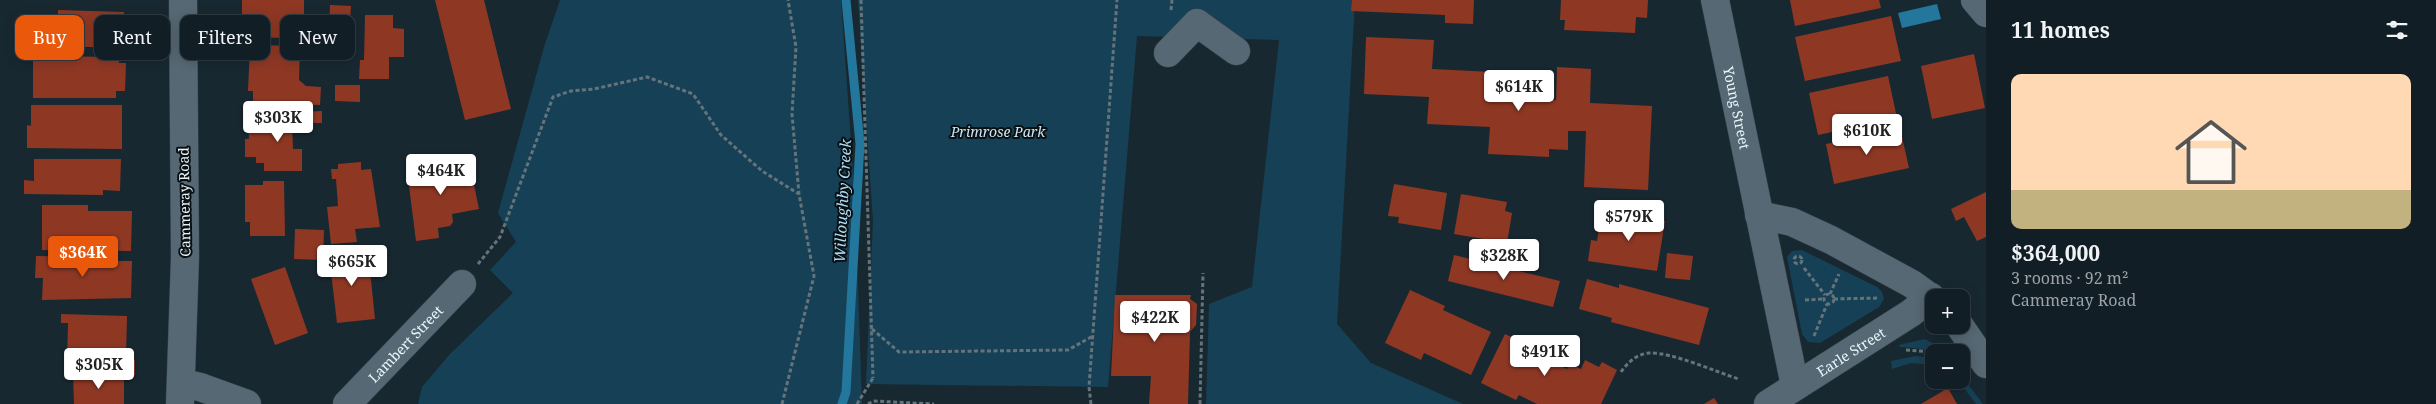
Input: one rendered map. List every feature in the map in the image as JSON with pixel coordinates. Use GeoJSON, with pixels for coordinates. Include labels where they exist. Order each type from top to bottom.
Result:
{"type":"FeatureCollection","features":[{"type":"Feature","properties":{"kind":"street","name":"Cammeray Road"},"geometry":{"type":"LineString","coordinates":[[181,394],[185,257],[183,0]]}},
{"type":"Feature","properties":{"kind":"street","name":"Young Street"},"geometry":{"type":"LineString","coordinates":[[1715,0],[1795,386]]}},
{"type":"Feature","properties":{"kind":"street"},"geometry":{"type":"LineString","coordinates":[[1975,0],[1986,13]]}},
{"type":"Feature","properties":{"kind":"street"},"geometry":{"type":"LineString","coordinates":[[1168,53],[1200,12],[1236,51]]}},
{"type":"Feature","properties":{"kind":"street"},"geometry":{"type":"LineString","coordinates":[[1759,215],[1792,222],[1831,240],[1912,284],[1925,293]]}},
{"type":"Feature","properties":{"kind":"street","name":"Lambert Street"},"geometry":{"type":"LineString","coordinates":[[348,404],[462,284]]}},
{"type":"Feature","properties":{"kind":"street","name":"Earle Street"},"geometry":{"type":"LineString","coordinates":[[1768,404],[1925,303]]}},
{"type":"Feature","properties":{"kind":"street"},"geometry":{"type":"LineString","coordinates":[[1965,334],[1986,364]]}},
{"type":"Feature","properties":{"kind":"street"},"geometry":{"type":"LineString","coordinates":[[181,394],[200,387],[247,404]]}},
{"type":"Feature","properties":{"kind":"path"},"geometry":{"type":"LineString","coordinates":[[782,404],[814,276],[798,194],[792,114],[796,46],[788,0]]}},
{"type":"Feature","properties":{"kind":"path"},"geometry":{"type":"LineString","coordinates":[[857,404],[873,377],[861,0]]}},
{"type":"Feature","properties":{"kind":"path"},"geometry":{"type":"LineString","coordinates":[[1091,404],[1093,336],[1116,0]]}},
{"type":"Feature","properties":{"kind":"path"},"geometry":{"type":"LineString","coordinates":[[462,284],[500,237],[553,97],[571,91],[594,89],[647,76],[693,94],[722,135],[762,171],[798,194]]}},
{"type":"Feature","properties":{"kind":"path"},"geometry":{"type":"LineString","coordinates":[[1789,257],[1794,252],[1800,251]]}},
{"type":"Feature","properties":{"kind":"path"},"geometry":{"type":"LineString","coordinates":[[1804,268],[1807,261]]}},
{"type":"Feature","properties":{"kind":"path"},"geometry":{"type":"LineString","coordinates":[[1797,270],[1804,268]]}},
{"type":"Feature","properties":{"kind":"path"},"geometry":{"type":"LineString","coordinates":[[1804,268],[1825,297],[1827,304],[1812,340]]}},
{"type":"Feature","properties":{"kind":"path"},"geometry":{"type":"LineString","coordinates":[[1796,300],[1825,297],[1830,294],[1841,270]]}},
{"type":"Feature","properties":{"kind":"path"},"geometry":{"type":"LineString","coordinates":[[1200,404],[1203,273]]}},
{"type":"Feature","properties":{"kind":"path"},"geometry":{"type":"LineString","coordinates":[[1830,294],[1834,299]]}},
{"type":"Feature","properties":{"kind":"path"},"geometry":{"type":"LineString","coordinates":[[1827,304],[1833,302],[1834,299],[1882,298]]}},
{"type":"Feature","properties":{"kind":"path"},"geometry":{"type":"LineString","coordinates":[[872,329],[899,352],[1068,350],[1093,336]]}},
{"type":"Feature","properties":{"kind":"path"},"geometry":{"type":"LineString","coordinates":[[1622,372],[1625,365],[1640,355],[1655,354],[1671,357],[1739,379]]}},
{"type":"Feature","properties":{"kind":"path"},"geometry":{"type":"LineString","coordinates":[[868,404],[873,401],[934,404]]}},
{"type":"Feature","properties":{"kind":"green space"},"geometry":{"type":"Polygon","coordinates":[[[560,0],[841,0],[855,199],[862,404],[418,404],[422,387],[450,354],[513,293],[490,270],[516,242],[498,213],[544,47],[560,0]]]}},
{"type":"Feature","properties":{"kind":"green space","name":"Primrose Park"},"geometry":{"type":"Polygon","coordinates":[[[858,0],[1355,0],[1337,324],[1371,363],[1463,404],[1206,404],[1209,304],[1252,287],[1279,40],[1137,36],[1108,387],[866,384],[873,221],[858,0]]]}},
{"type":"Feature","properties":{"kind":"green space"},"geometry":{"type":"Polygon","coordinates":[[[1802,250],[1877,287],[1882,292],[1884,299],[1879,307],[1820,343],[1808,342],[1802,334],[1787,257],[1792,251],[1802,250]]]}},
{"type":"Feature","properties":{"kind":"green space"},"geometry":{"type":"Polygon","coordinates":[[[1925,339],[1934,344],[1925,344],[1925,350],[1900,347],[1899,345],[1925,339]]]}},
{"type":"Feature","properties":{"kind":"green space"},"geometry":{"type":"Polygon","coordinates":[[[1915,356],[1925,357],[1925,364],[1911,363],[1892,369],[1891,361],[1915,356]]]}},
{"type":"Feature","properties":{"kind":"green space"},"geometry":{"type":"Polygon","coordinates":[[[1970,387],[1983,404],[1976,404],[1965,389],[1970,389],[1970,387]]]}},
{"type":"Feature","properties":{"kind":"shaded area"},"geometry":{"type":"Polygon","coordinates":[[[1937,4],[1941,19],[1902,28],[1898,13],[1937,4]]]}},
{"type":"Feature","properties":{"kind":"building"},"geometry":{"type":"Polygon","coordinates":[[[242,0],[304,0],[304,15],[280,15],[280,38],[270,38],[270,15],[242,15],[242,0]]]}},
{"type":"Feature","properties":{"kind":"building"},"geometry":{"type":"Polygon","coordinates":[[[435,0],[484,0],[511,109],[465,120],[435,0]]]}},
{"type":"Feature","properties":{"kind":"building"},"geometry":{"type":"Polygon","coordinates":[[[1352,0],[1474,0],[1473,24],[1445,23],[1445,15],[1351,11],[1352,0]]]}},
{"type":"Feature","properties":{"kind":"building"},"geometry":{"type":"Polygon","coordinates":[[[1561,0],[1648,0],[1647,18],[1636,17],[1635,33],[1564,30],[1565,20],[1560,20],[1561,0]]]}},
{"type":"Feature","properties":{"kind":"building"},"geometry":{"type":"Polygon","coordinates":[[[1790,0],[1879,0],[1881,8],[1795,26],[1790,0]]]}},
{"type":"Feature","properties":{"kind":"building"},"geometry":{"type":"Polygon","coordinates":[[[330,5],[351,6],[350,15],[330,15],[330,5]]]}},
{"type":"Feature","properties":{"kind":"building"},"geometry":{"type":"Polygon","coordinates":[[[58,10],[124,12],[124,15],[94,15],[94,47],[84,47],[84,15],[58,15],[58,10]]]}},
{"type":"Feature","properties":{"kind":"building"},"geometry":{"type":"Polygon","coordinates":[[[365,15],[393,15],[393,28],[404,29],[404,57],[389,57],[389,79],[359,79],[360,60],[364,60],[365,15]]]}},
{"type":"Feature","properties":{"kind":"building"},"geometry":{"type":"Polygon","coordinates":[[[1891,16],[1901,61],[1805,81],[1795,37],[1891,16]]]}},
{"type":"Feature","properties":{"kind":"building"},"geometry":{"type":"Polygon","coordinates":[[[1366,37],[1434,40],[1432,69],[1492,72],[1491,97],[1556,100],[1557,67],[1591,69],[1590,103],[1652,106],[1648,190],[1584,187],[1586,131],[1568,131],[1568,150],[1549,149],[1549,157],[1488,154],[1490,127],[1427,124],[1429,97],[1364,94],[1366,37]]]}},
{"type":"Feature","properties":{"kind":"building"},"geometry":{"type":"Polygon","coordinates":[[[270,45],[280,46],[280,60],[300,60],[299,80],[306,86],[321,87],[320,105],[253,103],[253,91],[248,91],[249,60],[270,60],[270,45]]]}},
{"type":"Feature","properties":{"kind":"building"},"geometry":{"type":"Polygon","coordinates":[[[1974,54],[1985,108],[1932,119],[1921,66],[1974,54]]]}},
{"type":"Feature","properties":{"kind":"building"},"geometry":{"type":"Polygon","coordinates":[[[84,57],[94,57],[94,60],[119,60],[119,63],[126,63],[125,91],[116,91],[116,98],[33,98],[33,60],[84,60],[84,57]]]}},
{"type":"Feature","properties":{"kind":"building"},"geometry":{"type":"Polygon","coordinates":[[[1888,76],[1897,118],[1818,135],[1809,93],[1888,76]]]}},
{"type":"Feature","properties":{"kind":"building"},"geometry":{"type":"Polygon","coordinates":[[[335,85],[360,85],[360,102],[335,101],[335,85]]]}},
{"type":"Feature","properties":{"kind":"building"},"geometry":{"type":"Polygon","coordinates":[[[31,105],[122,105],[122,149],[27,148],[27,125],[31,126],[31,105]]]}},
{"type":"Feature","properties":{"kind":"building"},"geometry":{"type":"Polygon","coordinates":[[[322,111],[322,123],[292,123],[293,149],[302,149],[302,171],[264,171],[264,163],[256,163],[256,157],[245,157],[245,139],[249,139],[248,123],[282,123],[282,119],[296,119],[297,112],[322,111]]]}},
{"type":"Feature","properties":{"kind":"building"},"geometry":{"type":"Polygon","coordinates":[[[1900,128],[1909,168],[1834,184],[1826,144],[1900,128]]]}},
{"type":"Feature","properties":{"kind":"building"},"geometry":{"type":"Polygon","coordinates":[[[463,155],[467,181],[473,180],[479,209],[452,214],[453,222],[450,226],[438,228],[439,238],[416,241],[409,186],[417,174],[428,172],[426,161],[463,155]]]}},
{"type":"Feature","properties":{"kind":"building"},"geometry":{"type":"Polygon","coordinates":[[[34,159],[121,159],[120,191],[103,190],[103,195],[24,194],[24,180],[34,181],[34,159]]]}},
{"type":"Feature","properties":{"kind":"building"},"geometry":{"type":"Polygon","coordinates":[[[361,162],[361,170],[371,169],[380,227],[355,229],[357,242],[331,244],[327,207],[338,206],[336,179],[332,179],[331,169],[338,169],[338,164],[361,162]]]}},
{"type":"Feature","properties":{"kind":"building"},"geometry":{"type":"Polygon","coordinates":[[[263,181],[284,181],[285,236],[250,236],[250,222],[245,222],[245,185],[263,185],[263,181]]]}},
{"type":"Feature","properties":{"kind":"building"},"geometry":{"type":"Polygon","coordinates":[[[1394,184],[1447,193],[1441,230],[1398,223],[1399,217],[1388,216],[1394,184]]]}},
{"type":"Feature","properties":{"kind":"building"},"geometry":{"type":"Polygon","coordinates":[[[1986,192],[1986,237],[1977,241],[1964,217],[1956,221],[1951,209],[1986,192]]]}},
{"type":"Feature","properties":{"kind":"building"},"geometry":{"type":"Polygon","coordinates":[[[1461,194],[1507,202],[1505,211],[1512,213],[1507,243],[1454,234],[1461,194]]]}},
{"type":"Feature","properties":{"kind":"building"},"geometry":{"type":"Polygon","coordinates":[[[42,205],[88,205],[88,211],[132,211],[131,251],[42,250],[42,205]]]}},
{"type":"Feature","properties":{"kind":"building"},"geometry":{"type":"Polygon","coordinates":[[[1606,213],[1665,221],[1657,271],[1588,261],[1591,240],[1597,241],[1599,228],[1604,229],[1606,213]]]}},
{"type":"Feature","properties":{"kind":"building"},"geometry":{"type":"Polygon","coordinates":[[[295,229],[324,230],[323,260],[294,259],[295,229]]]}},
{"type":"Feature","properties":{"kind":"building"},"geometry":{"type":"Polygon","coordinates":[[[368,251],[375,319],[337,323],[329,255],[368,251]]]}},
{"type":"Feature","properties":{"kind":"building"},"geometry":{"type":"Polygon","coordinates":[[[1667,253],[1693,256],[1690,280],[1665,278],[1667,253]]]}},
{"type":"Feature","properties":{"kind":"building"},"geometry":{"type":"Polygon","coordinates":[[[1454,255],[1560,281],[1553,307],[1448,281],[1454,255]]]}},
{"type":"Feature","properties":{"kind":"building"},"geometry":{"type":"Polygon","coordinates":[[[36,256],[91,257],[91,261],[132,261],[131,298],[42,300],[43,278],[35,278],[36,256]]]}},
{"type":"Feature","properties":{"kind":"building"},"geometry":{"type":"Polygon","coordinates":[[[285,267],[308,333],[275,345],[251,279],[285,267]]]}},
{"type":"Feature","properties":{"kind":"building"},"geometry":{"type":"Polygon","coordinates":[[[1587,279],[1619,288],[1619,284],[1709,308],[1699,345],[1611,322],[1612,318],[1579,309],[1587,279]]]}},
{"type":"Feature","properties":{"kind":"building"},"geometry":{"type":"Polygon","coordinates":[[[1410,290],[1445,306],[1443,310],[1491,332],[1471,375],[1424,353],[1421,360],[1385,343],[1410,290]]]}},
{"type":"Feature","properties":{"kind":"building"},"geometry":{"type":"Polygon","coordinates":[[[1115,295],[1191,295],[1190,299],[1197,304],[1196,325],[1190,332],[1188,404],[1149,404],[1151,376],[1111,376],[1115,295]]]}},
{"type":"Feature","properties":{"kind":"building"},"geometry":{"type":"Polygon","coordinates":[[[61,314],[127,316],[126,356],[103,355],[103,365],[67,364],[68,323],[61,323],[61,314]]]}},
{"type":"Feature","properties":{"kind":"building"},"geometry":{"type":"Polygon","coordinates":[[[1505,334],[1539,350],[1537,355],[1567,369],[1569,364],[1581,369],[1585,360],[1599,367],[1602,362],[1617,370],[1601,404],[1537,404],[1519,395],[1516,400],[1481,383],[1505,334]]]}},
{"type":"Feature","properties":{"kind":"building"},"geometry":{"type":"Polygon","coordinates":[[[135,360],[135,375],[113,375],[113,361],[135,360]]]}},
{"type":"Feature","properties":{"kind":"building"},"geometry":{"type":"Polygon","coordinates":[[[73,376],[124,376],[124,404],[74,404],[73,376]]]}},
{"type":"Feature","properties":{"kind":"building"},"geometry":{"type":"Polygon","coordinates":[[[1949,389],[1957,404],[1921,404],[1949,389]]]}},
{"type":"Feature","properties":{"kind":"building"},"geometry":{"type":"Polygon","coordinates":[[[1714,398],[1718,404],[1704,404],[1714,398]]]}},
{"type":"Feature","properties":{"kind":"waterway","name":"Willoughby Creek"},"geometry":{"type":"LineString","coordinates":[[842,404],[846,392],[860,144],[846,0]]}}]}
